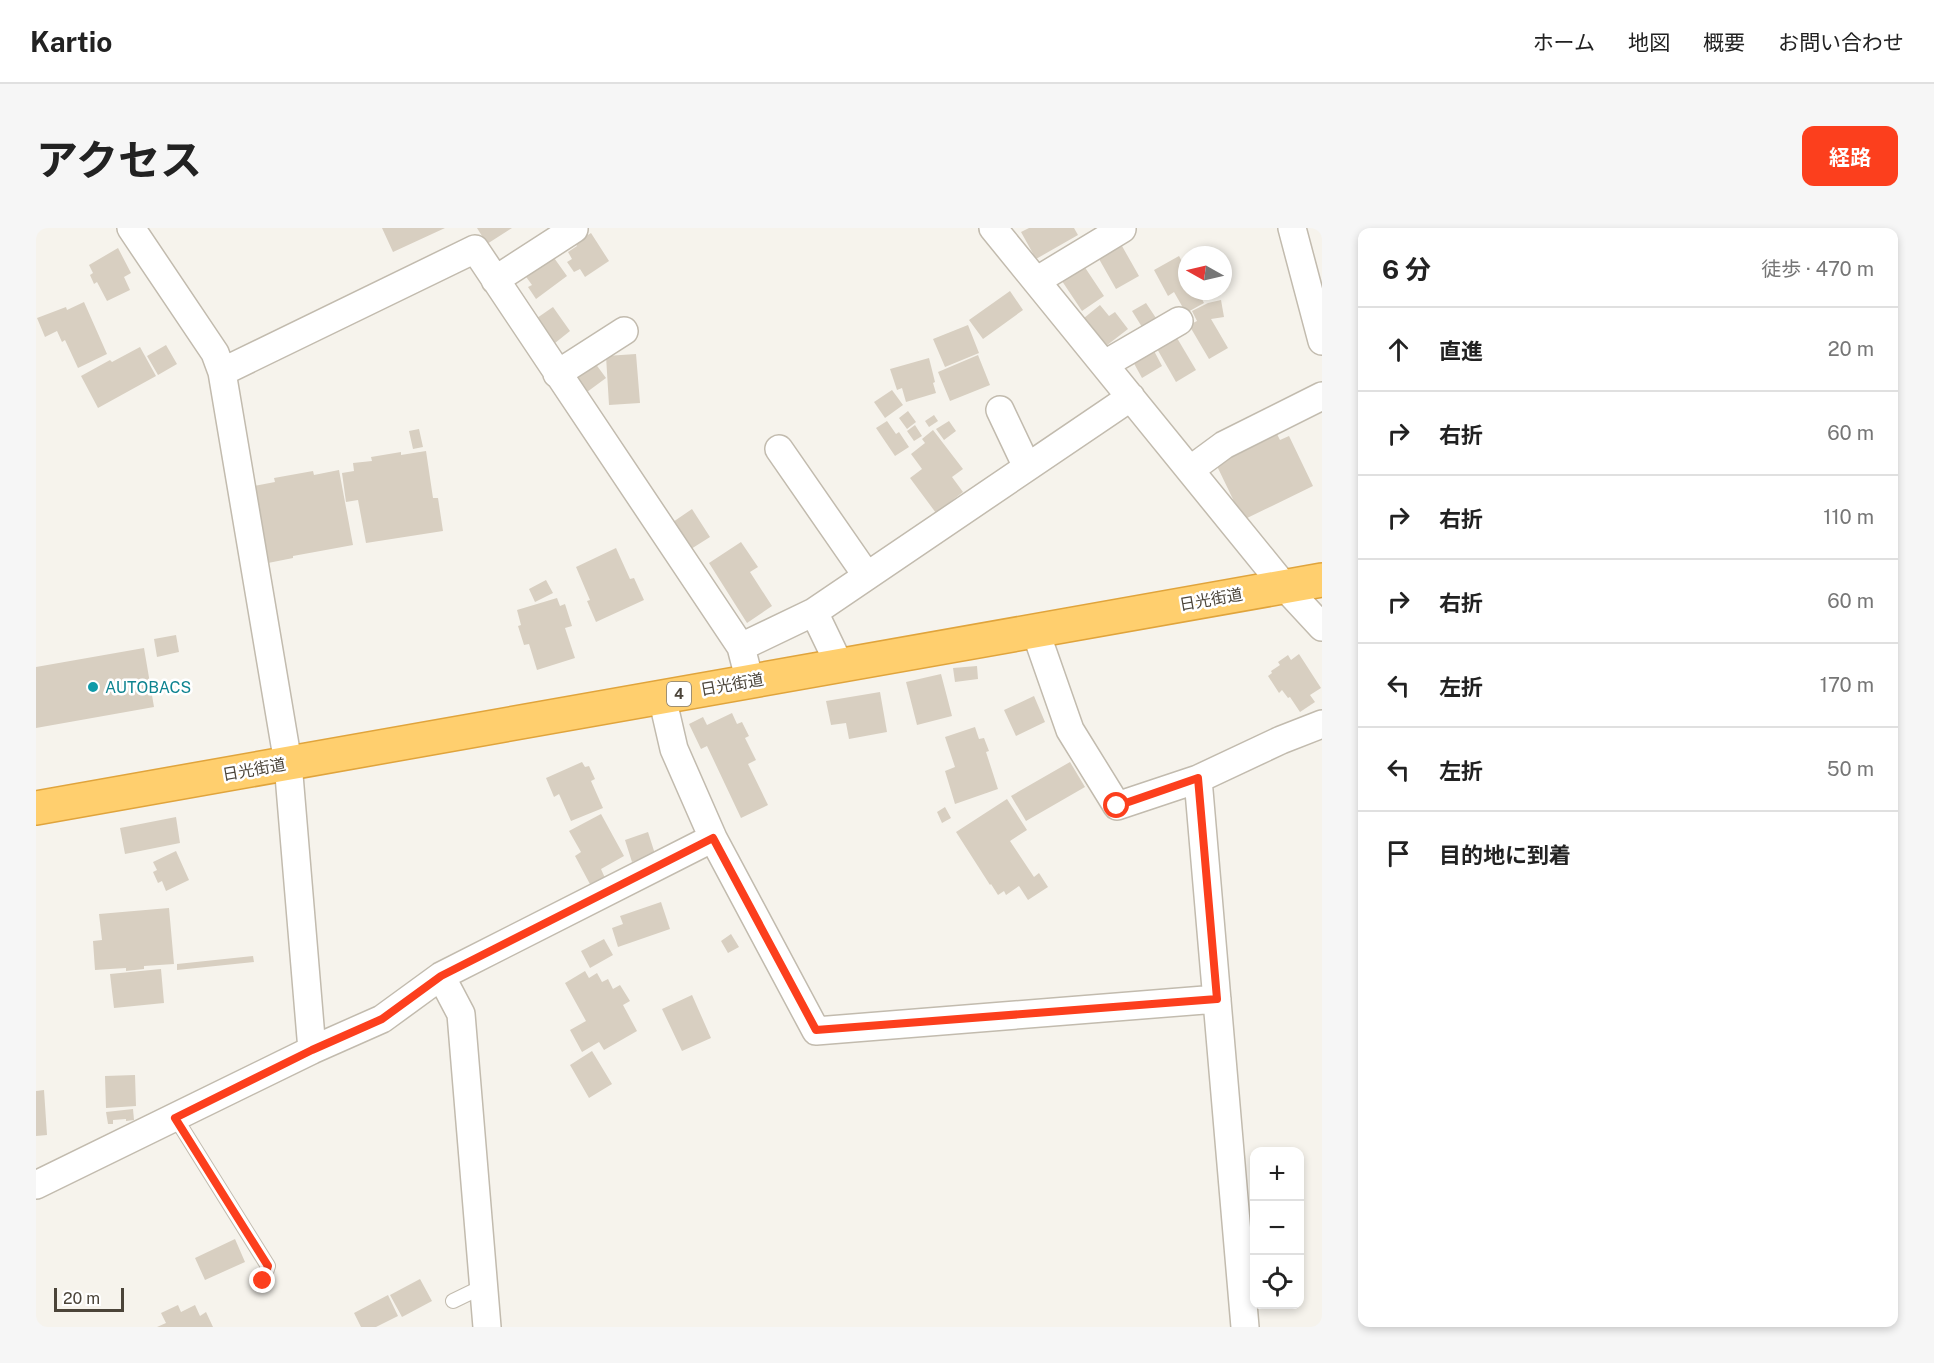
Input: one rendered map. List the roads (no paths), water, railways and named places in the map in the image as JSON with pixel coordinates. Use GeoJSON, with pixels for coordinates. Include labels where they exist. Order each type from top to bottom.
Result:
{"type":"FeatureCollection","features":[{"type":"Feature","properties":{"kind":"highway","name":"日光街道"},"geometry":{"type":"LineString","coordinates":[[36,808],[1322,580]]}},
{"type":"Feature","properties":{"kind":"street"},"geometry":{"type":"LineString","coordinates":[[131,228],[215,353],[222,372],[288,763],[312,1050]]}},
{"type":"Feature","properties":{"kind":"street"},"geometry":{"type":"LineString","coordinates":[[993,228],[1284,586],[1322,627]]}},
{"type":"Feature","properties":{"kind":"street"},"geometry":{"type":"LineString","coordinates":[[1292,228],[1322,341]]}},
{"type":"Feature","properties":{"kind":"street"},"geometry":{"type":"LineString","coordinates":[[495,280],[574,229]]}},
{"type":"Feature","properties":{"kind":"street"},"geometry":{"type":"LineString","coordinates":[[1036,281],[1122,229]]}},
{"type":"Feature","properties":{"kind":"street"},"geometry":{"type":"LineString","coordinates":[[222,372],[471,239],[557,374],[741,647],[750,682]]}},
{"type":"Feature","properties":{"kind":"street"},"geometry":{"type":"LineString","coordinates":[[1105,364],[1179,321]]}},
{"type":"Feature","properties":{"kind":"street"},"geometry":{"type":"LineString","coordinates":[[557,374],[624,332]]}},
{"type":"Feature","properties":{"kind":"street"},"geometry":{"type":"LineString","coordinates":[[1190,470],[1224,445],[1322,396]]}},
{"type":"Feature","properties":{"kind":"street"},"geometry":{"type":"LineString","coordinates":[[741,647],[814,612],[1131,397]]}},
{"type":"Feature","properties":{"kind":"street"},"geometry":{"type":"LineString","coordinates":[[1000,410],[1027,467]]}},
{"type":"Feature","properties":{"kind":"street"},"geometry":{"type":"LineString","coordinates":[[779,449],[867,576]]}},
{"type":"Feature","properties":{"kind":"street"},"geometry":{"type":"LineString","coordinates":[[814,612],[839,664]]}},
{"type":"Feature","properties":{"kind":"street"},"geometry":{"type":"LineString","coordinates":[[1035,630],[1070,730],[1117,806],[1198,778],[1322,724]]}},
{"type":"Feature","properties":{"kind":"street"},"geometry":{"type":"LineString","coordinates":[[662,698],[674,749],[713,838],[816,1030],[1217,999]]}},
{"type":"Feature","properties":{"kind":"street"},"geometry":{"type":"LineString","coordinates":[[1198,778],[1245,1327]]}},
{"type":"Feature","properties":{"kind":"street"},"geometry":{"type":"LineString","coordinates":[[36,1185],[312,1050],[382,1019],[441,976],[713,838]]}},
{"type":"Feature","properties":{"kind":"street"},"geometry":{"type":"LineString","coordinates":[[441,976],[461,1014],[487,1327]]}},
{"type":"Feature","properties":{"kind":"lane"},"geometry":{"type":"LineString","coordinates":[[175,1118],[268,1266],[263,1281]]}},
{"type":"Feature","properties":{"kind":"lane"},"geometry":{"type":"LineString","coordinates":[[453,1301],[484,1286]]}},
{"type":"Feature","properties":{"kind":"place","name":"AUTOBACS"},"geometry":{"type":"Point","coordinates":[93,687]}}]}
